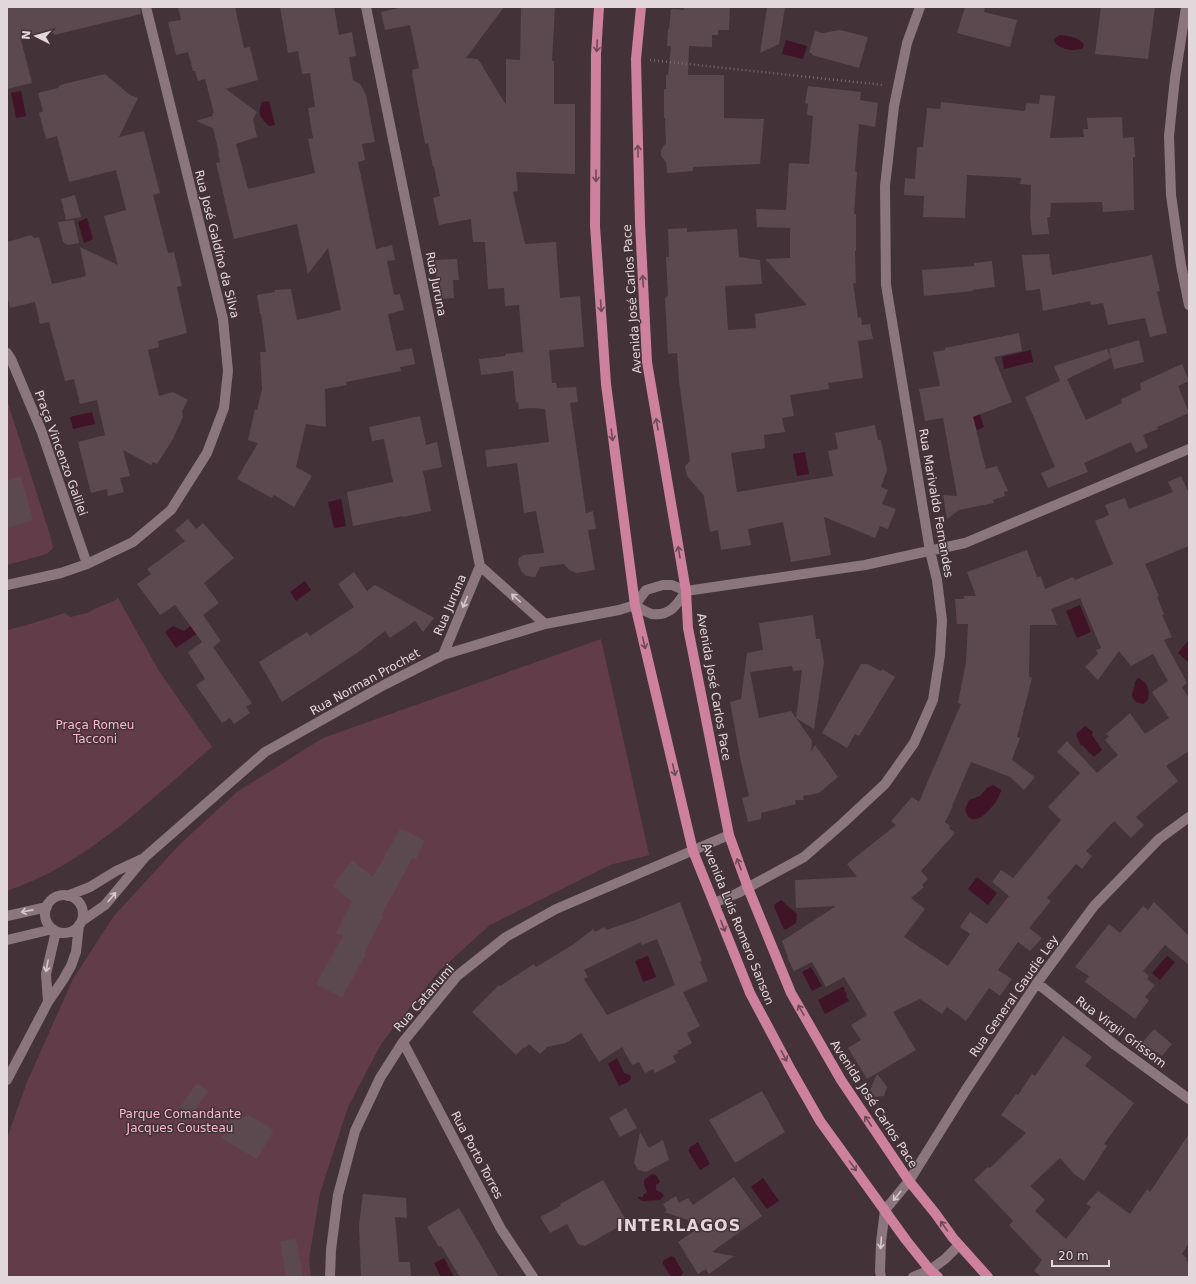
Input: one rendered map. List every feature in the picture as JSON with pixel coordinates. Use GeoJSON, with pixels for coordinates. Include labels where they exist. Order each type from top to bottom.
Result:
{"type":"FeatureCollection","features":[{"type":"Feature","properties":{"kind":"main road"},"geometry":{"type":"LineString","coordinates":[[599,7],[596,54],[596,226],[606,384],[635,605]]}},
{"type":"Feature","properties":{"kind":"main road","name":"Avenida José Carlos Pace"},"geometry":{"type":"LineString","coordinates":[[641,7],[636,59],[640,223],[647,362],[686,591],[688,628],[729,835],[748,888],[792,993],[841,1080],[909,1181],[958,1245],[988,1277]]}},
{"type":"Feature","properties":{"kind":"main road","name":"Avenida Luis Romero Sanson"},"geometry":{"type":"LineString","coordinates":[[635,605],[693,851],[750,993],[791,1070],[820,1120],[906,1240],[934,1274]]}},
{"type":"Feature","properties":{"kind":"street","name":"Rua José Galdíno da Silva"},"geometry":{"type":"LineString","coordinates":[[7,585],[61,573],[87,564],[133,542],[171,510],[207,453],[224,408],[228,372],[224,320],[146,7]]}},
{"type":"Feature","properties":{"kind":"street","name":"Rua Juruna"},"geometry":{"type":"LineString","coordinates":[[366,7],[480,566],[443,655]]}},
{"type":"Feature","properties":{"kind":"street","name":"Rua Marivaldo Fernandes"},"geometry":{"type":"LineString","coordinates":[[714,903],[748,888],[804,857],[842,824],[885,784],[914,743],[933,700],[940,655],[942,620],[938,580],[930,551],[886,284],[885,186],[894,106],[907,43],[920,7]]}},
{"type":"Feature","properties":{"kind":"street"},"geometry":{"type":"LineString","coordinates":[[1186,7],[1175,78],[1169,136],[1171,195],[1181,265],[1189,305]]}},
{"type":"Feature","properties":{"kind":"street","name":"Praça Vincenzo Galilei"},"geometry":{"type":"LineString","coordinates":[[7,353],[11,359],[41,430],[87,564]]}},
{"type":"Feature","properties":{"kind":"street"},"geometry":{"type":"LineString","coordinates":[[686,591],[676,606],[668,612],[651,614],[635,605],[646,590],[663,585],[672,585],[686,591],[865,565],[965,543],[1189,449]]}},
{"type":"Feature","properties":{"kind":"street","name":"Rua Juruna"},"geometry":{"type":"LineString","coordinates":[[480,566],[545,624]]}},
{"type":"Feature","properties":{"kind":"street","name":"Rua Norman Prochet"},"geometry":{"type":"LineString","coordinates":[[80,923],[105,905],[145,858],[265,752],[384,685],[443,655],[545,624],[619,610],[635,605]]}},
{"type":"Feature","properties":{"kind":"street","name":"Rua General Gaudie Ley"},"geometry":{"type":"LineString","coordinates":[[885,1210],[909,1181],[967,1088],[1037,983],[1094,906],[1159,839],[1189,817]]}},
{"type":"Feature","properties":{"kind":"street","name":"Rua Catanumi"},"geometry":{"type":"LineString","coordinates":[[330,1277],[330,1250],[338,1195],[355,1131],[380,1078],[403,1042],[457,976],[506,937],[556,909],[729,835]]}},
{"type":"Feature","properties":{"kind":"street","name":"Rua Norman Prochet"},"geometry":{"type":"LineString","coordinates":[[67,896],[90,887],[116,871],[145,858]]}},
{"type":"Feature","properties":{"kind":"street"},"geometry":{"type":"LineString","coordinates":[[7,1080],[48,1002],[71,966],[76,952],[82,912],[80,904],[67,896],[58,896],[46,907],[45,916],[47,923],[54,930],[64,933],[73,931],[80,923]]}},
{"type":"Feature","properties":{"kind":"street"},"geometry":{"type":"LineString","coordinates":[[7,916],[46,907]]}},
{"type":"Feature","properties":{"kind":"street"},"geometry":{"type":"LineString","coordinates":[[7,940],[54,930]]}},
{"type":"Feature","properties":{"kind":"street"},"geometry":{"type":"LineString","coordinates":[[48,1002],[46,974],[54,930]]}},
{"type":"Feature","properties":{"kind":"street","name":"Rua Virgil Grissom"},"geometry":{"type":"LineString","coordinates":[[1037,983],[1115,1045],[1189,1099]]}},
{"type":"Feature","properties":{"kind":"street","name":"Rua Porto Torres"},"geometry":{"type":"LineString","coordinates":[[403,1042],[501,1229],[532,1277]]}},
{"type":"Feature","properties":{"kind":"street"},"geometry":{"type":"LineString","coordinates":[[881,1277],[880,1242],[885,1210]]}},
{"type":"Feature","properties":{"kind":"street"},"geometry":{"type":"LineString","coordinates":[[913,1277],[934,1274],[958,1245]]}},
{"type":"Feature","properties":{"kind":"path"},"geometry":{"type":"LineString","coordinates":[[636,59],[898,87]]}},
{"type":"Feature","properties":{"kind":"green space"},"geometry":{"type":"Polygon","coordinates":[[[7,400],[53,548],[47,554],[7,565],[7,400]]]}},
{"type":"Feature","properties":{"kind":"green space","name":"Praça Romeu Tacconi"},"geometry":{"type":"Polygon","coordinates":[[[118,598],[159,671],[212,747],[140,810],[102,840],[55,870],[7,891],[7,630],[65,613],[70,617],[88,613],[118,598]]]}},
{"type":"Feature","properties":{"kind":"green space","name":"Parque Comandante Jacques Cousteau"},"geometry":{"type":"Polygon","coordinates":[[[601,639],[649,855],[610,865],[490,925],[439,971],[381,1044],[348,1107],[320,1193],[309,1259],[311,1277],[7,1277],[7,1138],[27,1082],[73,979],[113,917],[180,844],[237,792],[323,738],[601,639]]]}},
{"type":"Feature","properties":{"kind":"shaded area"},"geometry":{"type":"Polygon","coordinates":[[[1060,35],[1076,38],[1084,44],[1083,48],[1071,50],[1062,48],[1054,40],[1060,35]]]}},
{"type":"Feature","properties":{"kind":"shaded area"},"geometry":{"type":"Polygon","coordinates":[[[786,40],[807,46],[803,59],[782,54],[786,40]]]}},
{"type":"Feature","properties":{"kind":"shaded area"},"geometry":{"type":"Polygon","coordinates":[[[21,91],[26,116],[16,118],[11,93],[21,91]]]}},
{"type":"Feature","properties":{"kind":"shaded area"},"geometry":{"type":"Polygon","coordinates":[[[269,101],[275,125],[269,126],[260,116],[260,110],[262,102],[269,101]]]}},
{"type":"Feature","properties":{"kind":"shaded area"},"geometry":{"type":"Polygon","coordinates":[[[87,218],[93,239],[84,243],[78,222],[87,218]]]}},
{"type":"Feature","properties":{"kind":"shaded area"},"geometry":{"type":"Polygon","coordinates":[[[1031,350],[1033,362],[1004,369],[1002,357],[1031,350]]]}},
{"type":"Feature","properties":{"kind":"shaded area"},"geometry":{"type":"Polygon","coordinates":[[[977,405],[984,427],[977,430],[970,408],[977,405]]]}},
{"type":"Feature","properties":{"kind":"shaded area"},"geometry":{"type":"Polygon","coordinates":[[[92,412],[95,424],[73,429],[70,417],[92,412]]]}},
{"type":"Feature","properties":{"kind":"shaded area"},"geometry":{"type":"Polygon","coordinates":[[[805,452],[809,474],[797,476],[793,454],[805,452]]]}},
{"type":"Feature","properties":{"kind":"shaded area"},"geometry":{"type":"Polygon","coordinates":[[[341,499],[346,526],[334,528],[328,502],[341,499]]]}},
{"type":"Feature","properties":{"kind":"shaded area"},"geometry":{"type":"Polygon","coordinates":[[[305,581],[311,590],[296,601],[290,592],[305,581]]]}},
{"type":"Feature","properties":{"kind":"shaded area"},"geometry":{"type":"Polygon","coordinates":[[[1080,605],[1091,632],[1077,638],[1066,611],[1080,605]]]}},
{"type":"Feature","properties":{"kind":"shaded area"},"geometry":{"type":"Polygon","coordinates":[[[193,624],[199,632],[176,648],[165,632],[173,626],[184,631],[193,624]]]}},
{"type":"Feature","properties":{"kind":"shaded area"},"geometry":{"type":"Polygon","coordinates":[[[1189,640],[1189,660],[1188,662],[1178,653],[1189,640]]]}},
{"type":"Feature","properties":{"kind":"shaded area"},"geometry":{"type":"Polygon","coordinates":[[[1138,678],[1148,687],[1148,700],[1143,704],[1136,702],[1132,697],[1135,682],[1138,678]]]}},
{"type":"Feature","properties":{"kind":"shaded area"},"geometry":{"type":"Polygon","coordinates":[[[1085,726],[1093,732],[1092,735],[1102,750],[1094,757],[1082,745],[1081,746],[1076,734],[1085,726]]]}},
{"type":"Feature","properties":{"kind":"shaded area"},"geometry":{"type":"Polygon","coordinates":[[[993,785],[1001,790],[999,796],[990,809],[978,818],[973,819],[968,816],[965,809],[969,800],[980,796],[987,788],[993,785]]]}},
{"type":"Feature","properties":{"kind":"shaded area"},"geometry":{"type":"Polygon","coordinates":[[[977,877],[997,893],[988,905],[968,889],[977,877]]]}},
{"type":"Feature","properties":{"kind":"shaded area"},"geometry":{"type":"Polygon","coordinates":[[[781,900],[797,914],[796,923],[785,930],[774,906],[781,900]]]}},
{"type":"Feature","properties":{"kind":"shaded area"},"geometry":{"type":"Polygon","coordinates":[[[648,956],[656,977],[643,982],[635,961],[648,956]]]}},
{"type":"Feature","properties":{"kind":"shaded area"},"geometry":{"type":"Polygon","coordinates":[[[1167,956],[1175,962],[1160,980],[1152,973],[1167,956]]]}},
{"type":"Feature","properties":{"kind":"shaded area"},"geometry":{"type":"Polygon","coordinates":[[[811,967],[822,986],[812,991],[802,972],[811,967]]]}},
{"type":"Feature","properties":{"kind":"shaded area"},"geometry":{"type":"Polygon","coordinates":[[[842,987],[845,988],[844,991],[847,993],[846,996],[849,1001],[825,1014],[818,1000],[842,987]]]}},
{"type":"Feature","properties":{"kind":"shaded area"},"geometry":{"type":"Polygon","coordinates":[[[617,1058],[624,1073],[630,1075],[631,1078],[628,1082],[619,1086],[608,1064],[617,1058]]]}},
{"type":"Feature","properties":{"kind":"shaded area"},"geometry":{"type":"Polygon","coordinates":[[[698,1142],[710,1164],[700,1170],[688,1150],[698,1142]]]}},
{"type":"Feature","properties":{"kind":"shaded area"},"geometry":{"type":"Polygon","coordinates":[[[652,1174],[657,1176],[660,1182],[656,1185],[656,1190],[664,1196],[660,1200],[642,1201],[638,1197],[643,1197],[643,1195],[647,1192],[644,1185],[644,1180],[652,1174]]]}},
{"type":"Feature","properties":{"kind":"shaded area"},"geometry":{"type":"Polygon","coordinates":[[[763,1178],[779,1201],[767,1209],[751,1187],[763,1178]]]}},
{"type":"Feature","properties":{"kind":"shaded area"},"geometry":{"type":"Polygon","coordinates":[[[671,1256],[674,1257],[683,1272],[680,1276],[671,1277],[663,1264],[663,1261],[671,1256]]]}},
{"type":"Feature","properties":{"kind":"shaded area"},"geometry":{"type":"Polygon","coordinates":[[[444,1258],[454,1277],[441,1277],[434,1263],[444,1258]]]}},
{"type":"Feature","properties":{"kind":"building"},"geometry":{"type":"Polygon","coordinates":[[[7,7],[140,7],[141,14],[54,35],[53,33],[21,40],[32,83],[7,89],[7,7]]]}},
{"type":"Feature","properties":{"kind":"building"},"geometry":{"type":"Polygon","coordinates":[[[178,7],[235,7],[244,48],[250,47],[258,80],[226,89],[257,112],[253,119],[257,137],[236,144],[248,189],[315,173],[308,139],[313,138],[308,108],[315,107],[310,73],[302,74],[298,51],[288,53],[280,7],[334,7],[339,35],[352,32],[356,56],[349,57],[353,80],[360,84],[366,95],[375,142],[362,144],[365,160],[358,162],[376,249],[392,245],[395,260],[387,261],[394,295],[400,294],[404,310],[388,314],[396,351],[412,348],[415,364],[400,367],[401,371],[346,382],[347,385],[325,389],[326,427],[306,424],[296,467],[312,476],[294,507],[274,495],[272,498],[237,479],[258,443],[248,440],[255,409],[257,410],[262,389],[260,352],[266,352],[257,295],[275,292],[275,290],[291,289],[297,320],[341,310],[328,248],[308,274],[297,224],[234,239],[216,163],[220,162],[213,128],[196,121],[213,116],[212,113],[214,113],[205,79],[198,81],[195,71],[193,71],[188,52],[176,55],[168,22],[181,20],[178,7]]]}},
{"type":"Feature","properties":{"kind":"building"},"geometry":{"type":"Polygon","coordinates":[[[403,7],[504,7],[466,58],[477,59],[480,62],[506,105],[506,59],[520,60],[521,7],[555,7],[552,61],[554,61],[554,104],[575,104],[575,174],[516,172],[518,191],[513,192],[525,244],[556,242],[560,298],[580,296],[584,347],[549,350],[552,383],[556,383],[557,388],[576,387],[578,402],[570,403],[586,513],[593,511],[596,529],[588,530],[595,570],[576,573],[569,570],[564,564],[540,567],[535,577],[526,576],[521,571],[518,564],[519,558],[524,555],[544,553],[536,511],[524,513],[517,463],[487,467],[485,450],[549,442],[545,409],[519,409],[518,402],[516,403],[513,371],[481,375],[479,359],[523,352],[519,305],[505,306],[504,288],[488,289],[485,242],[473,242],[471,219],[439,225],[433,198],[440,196],[428,143],[425,144],[412,73],[412,70],[419,68],[410,25],[385,30],[381,12],[403,7]]]}},
{"type":"Feature","properties":{"kind":"building"},"geometry":{"type":"Polygon","coordinates":[[[684,7],[730,7],[729,30],[718,30],[718,35],[712,35],[712,47],[689,46],[688,75],[724,75],[724,118],[764,119],[760,164],[693,167],[693,171],[667,173],[666,162],[661,156],[661,150],[666,143],[664,89],[666,89],[666,75],[668,75],[671,46],[667,46],[668,29],[671,9],[684,10],[684,7]]]}},
{"type":"Feature","properties":{"kind":"building"},"geometry":{"type":"Polygon","coordinates":[[[767,7],[785,7],[779,44],[760,53],[767,7]]]}},
{"type":"Feature","properties":{"kind":"building"},"geometry":{"type":"Polygon","coordinates":[[[965,7],[985,7],[984,12],[1017,20],[1010,47],[957,33],[965,7]]]}},
{"type":"Feature","properties":{"kind":"building"},"geometry":{"type":"Polygon","coordinates":[[[1101,7],[1155,7],[1148,59],[1095,54],[1101,7]]]}},
{"type":"Feature","properties":{"kind":"building"},"geometry":{"type":"Polygon","coordinates":[[[840,30],[868,37],[859,68],[809,53],[815,31],[823,33],[840,30]]]}},
{"type":"Feature","properties":{"kind":"building"},"geometry":{"type":"Polygon","coordinates":[[[105,74],[130,95],[138,98],[119,137],[144,131],[160,193],[153,195],[168,253],[174,252],[182,286],[177,287],[187,333],[158,341],[159,347],[148,350],[159,396],[173,392],[188,400],[182,411],[183,417],[173,439],[157,464],[153,462],[151,465],[123,450],[130,476],[120,478],[124,492],[108,496],[107,489],[91,493],[78,442],[105,435],[97,400],[80,404],[74,379],[65,381],[49,322],[40,324],[35,302],[10,308],[7,295],[7,242],[31,235],[34,238],[39,237],[52,284],[86,276],[80,247],[118,265],[104,216],[126,210],[116,170],[69,182],[57,136],[46,139],[39,113],[43,111],[38,93],[58,88],[60,85],[105,74]]]}},
{"type":"Feature","properties":{"kind":"building"},"geometry":{"type":"Polygon","coordinates":[[[808,86],[861,92],[860,100],[878,103],[875,127],[859,124],[855,171],[857,172],[854,214],[856,214],[856,283],[853,283],[858,318],[861,317],[862,325],[870,324],[873,339],[858,341],[863,378],[828,383],[829,389],[790,395],[794,416],[782,418],[785,432],[764,435],[765,448],[731,453],[737,492],[833,476],[828,451],[838,449],[835,433],[875,425],[878,440],[881,440],[887,470],[881,487],[888,490],[882,504],[896,509],[888,529],[880,526],[875,538],[824,517],[831,555],[791,562],[783,522],[748,529],[751,545],[721,550],[718,530],[710,532],[705,497],[687,476],[685,466],[690,461],[679,381],[677,353],[668,354],[665,298],[668,295],[666,257],[669,257],[668,229],[687,228],[687,232],[737,229],[739,257],[760,260],[762,284],[725,286],[728,330],[756,328],[755,314],[807,305],[765,259],[790,258],[790,228],[757,227],[756,209],[786,210],[789,163],[809,164],[813,116],[807,115],[808,104],[805,103],[808,86]]]}},
{"type":"Feature","properties":{"kind":"building"},"geometry":{"type":"Polygon","coordinates":[[[1040,95],[1055,96],[1050,138],[1084,137],[1083,129],[1088,129],[1087,118],[1122,117],[1123,138],[1134,137],[1134,210],[1103,212],[1102,202],[1051,203],[1050,217],[1047,217],[1049,234],[1032,235],[1030,218],[1031,185],[1020,184],[1021,178],[967,175],[965,218],[923,217],[924,196],[904,195],[905,178],[915,179],[917,147],[923,147],[927,108],[940,109],[941,102],[1025,111],[1026,103],[1039,104],[1040,95]]]}},
{"type":"Feature","properties":{"kind":"building"},"geometry":{"type":"Polygon","coordinates":[[[75,195],[81,217],[66,220],[61,199],[75,195]]]}},
{"type":"Feature","properties":{"kind":"building"},"geometry":{"type":"Polygon","coordinates":[[[74,220],[79,243],[68,245],[63,242],[58,222],[74,220]]]}},
{"type":"Feature","properties":{"kind":"building"},"geometry":{"type":"Polygon","coordinates":[[[1049,254],[1052,275],[1152,255],[1160,291],[1157,292],[1167,333],[1150,337],[1145,318],[1108,325],[1103,303],[1091,305],[1090,301],[1043,311],[1040,289],[1026,291],[1022,255],[1049,254]]]}},
{"type":"Feature","properties":{"kind":"building"},"geometry":{"type":"Polygon","coordinates":[[[457,259],[459,280],[453,280],[454,298],[441,299],[433,260],[457,259]]]}},
{"type":"Feature","properties":{"kind":"building"},"geometry":{"type":"Polygon","coordinates":[[[992,261],[995,287],[972,290],[973,291],[924,296],[922,270],[974,266],[974,263],[992,261]]]}},
{"type":"Feature","properties":{"kind":"building"},"geometry":{"type":"Polygon","coordinates":[[[1019,333],[1022,351],[994,357],[1012,402],[973,417],[986,469],[997,466],[1008,491],[1004,492],[1005,496],[993,500],[994,503],[959,510],[947,519],[943,495],[957,496],[943,418],[925,421],[919,389],[940,386],[933,352],[945,350],[945,348],[1019,333]]]}},
{"type":"Feature","properties":{"kind":"building"},"geometry":{"type":"Polygon","coordinates":[[[1139,340],[1144,362],[1114,369],[1109,349],[1139,340]]]}},
{"type":"Feature","properties":{"kind":"building"},"geometry":{"type":"Polygon","coordinates":[[[1107,349],[1111,358],[1067,379],[1086,420],[1122,403],[1121,399],[1141,390],[1140,383],[1182,364],[1189,381],[1178,386],[1189,413],[1143,435],[1148,447],[1136,453],[1131,442],[1084,463],[1088,472],[1048,488],[1041,473],[1055,467],[1025,397],[1060,381],[1054,366],[1107,349]]]}},
{"type":"Feature","properties":{"kind":"building"},"geometry":{"type":"Polygon","coordinates":[[[420,416],[426,445],[437,442],[442,467],[423,471],[431,511],[353,526],[347,492],[393,482],[384,439],[372,441],[369,427],[420,416]]]}},
{"type":"Feature","properties":{"kind":"building"},"geometry":{"type":"Polygon","coordinates":[[[21,476],[33,520],[7,528],[7,480],[21,476]]]}},
{"type":"Feature","properties":{"kind":"building"},"geometry":{"type":"Polygon","coordinates":[[[1181,476],[1189,493],[1189,546],[1145,564],[1159,596],[1157,597],[1164,614],[1162,615],[1172,637],[1164,640],[1187,683],[1182,687],[1189,698],[1189,751],[1166,766],[1178,781],[1136,817],[1144,825],[1131,838],[1114,821],[1086,851],[1092,856],[1082,869],[1076,864],[1047,898],[1051,901],[1029,928],[1042,938],[1030,951],[1018,942],[998,970],[1012,979],[1000,996],[989,988],[966,1021],[947,1007],[942,1014],[920,999],[893,1012],[916,1050],[867,1079],[848,1048],[861,1040],[851,1025],[867,1015],[844,977],[826,987],[812,962],[794,971],[787,957],[782,941],[836,906],[796,908],[795,880],[857,877],[847,864],[896,825],[891,821],[912,797],[919,802],[961,704],[958,703],[966,662],[968,624],[957,624],[955,599],[964,599],[964,596],[976,596],[967,572],[1027,550],[1037,577],[1041,576],[1045,589],[1073,577],[1075,580],[1113,564],[1095,521],[1109,515],[1105,505],[1125,498],[1129,509],[1173,492],[1168,482],[1181,476]],[[1080,598],[1051,609],[1057,625],[1030,625],[1029,677],[1032,678],[1017,737],[1020,738],[1012,760],[1035,777],[1024,790],[1010,777],[971,762],[945,822],[955,833],[921,871],[928,879],[922,885],[924,887],[911,898],[925,909],[904,937],[948,966],[970,934],[960,927],[970,912],[987,924],[1009,896],[992,882],[1001,870],[1013,878],[1061,820],[1048,807],[1080,773],[1057,752],[1067,741],[1097,773],[1118,755],[1105,740],[1109,736],[1106,734],[1130,713],[1145,734],[1169,718],[1152,692],[1168,681],[1153,654],[1131,666],[1119,651],[1098,680],[1085,667],[1098,654],[1096,650],[1101,648],[1080,598]]]}},
{"type":"Feature","properties":{"kind":"building"},"geometry":{"type":"Polygon","coordinates":[[[188,519],[196,529],[203,523],[234,558],[204,583],[219,603],[203,615],[221,641],[213,647],[252,703],[246,707],[250,713],[234,724],[230,718],[222,723],[196,685],[205,679],[188,652],[202,642],[175,605],[160,615],[137,584],[151,574],[147,569],[185,541],[175,530],[188,519]]]}},
{"type":"Feature","properties":{"kind":"building"},"geometry":{"type":"Polygon","coordinates":[[[354,572],[367,591],[375,585],[434,618],[423,632],[415,621],[390,638],[385,631],[357,653],[282,702],[259,662],[307,632],[310,636],[354,607],[338,584],[354,572]]]}},
{"type":"Feature","properties":{"kind":"building"},"geometry":{"type":"Polygon","coordinates":[[[813,615],[816,639],[820,639],[824,662],[814,729],[796,718],[802,670],[793,671],[792,666],[750,672],[759,718],[791,711],[812,741],[811,752],[815,745],[838,777],[819,793],[803,796],[804,800],[795,800],[796,804],[761,813],[761,819],[748,822],[742,798],[749,796],[730,702],[741,699],[747,653],[763,650],[759,623],[813,615]]]}},
{"type":"Feature","properties":{"kind":"building"},"geometry":{"type":"Polygon","coordinates":[[[861,664],[867,664],[881,671],[882,669],[895,677],[859,736],[855,734],[847,748],[822,733],[861,664]]]}},
{"type":"Feature","properties":{"kind":"building"},"geometry":{"type":"Polygon","coordinates":[[[400,829],[405,830],[425,841],[416,859],[413,857],[381,916],[383,917],[364,953],[366,954],[342,998],[316,984],[343,936],[336,933],[352,901],[333,886],[352,860],[373,877],[400,829]]]}},
{"type":"Feature","properties":{"kind":"building"},"geometry":{"type":"Polygon","coordinates":[[[680,902],[702,961],[700,962],[708,981],[683,992],[700,1026],[687,1033],[692,1043],[677,1051],[678,1053],[673,1056],[676,1062],[655,1073],[653,1069],[645,1073],[639,1062],[632,1065],[622,1047],[599,1062],[581,1033],[566,1043],[547,1047],[540,1054],[529,1044],[516,1055],[472,1012],[499,985],[500,986],[534,964],[536,967],[574,944],[593,929],[595,932],[605,927],[606,930],[680,902]],[[657,939],[642,945],[641,942],[584,970],[588,977],[584,979],[607,1015],[675,985],[657,939]]]}},
{"type":"Feature","properties":{"kind":"building"},"geometry":{"type":"Polygon","coordinates":[[[1154,902],[1189,936],[1189,965],[1165,945],[1143,971],[1149,976],[1147,979],[1155,985],[1145,997],[1149,1000],[1135,1019],[1085,982],[1089,976],[1075,967],[1109,924],[1120,933],[1143,906],[1148,910],[1154,902]]]}},
{"type":"Feature","properties":{"kind":"building"},"geometry":{"type":"Polygon","coordinates":[[[1154,1029],[1172,1044],[1162,1056],[1142,1043],[1154,1029]]]}},
{"type":"Feature","properties":{"kind":"building"},"geometry":{"type":"Polygon","coordinates":[[[1063,1036],[1092,1057],[1085,1066],[1134,1103],[1104,1144],[1107,1146],[1084,1181],[1074,1174],[1060,1158],[1030,1186],[1045,1200],[1035,1211],[1066,1239],[1091,1207],[1086,1204],[1098,1191],[1130,1214],[1147,1189],[1150,1192],[1189,1134],[1189,1243],[1182,1254],[1187,1258],[1186,1260],[1189,1263],[1189,1277],[1042,1277],[1034,1271],[1042,1260],[1009,1225],[1013,1221],[974,1180],[988,1167],[990,1168],[1026,1133],[1001,1115],[1016,1094],[1018,1095],[1032,1074],[1035,1076],[1063,1036]]]}},
{"type":"Feature","properties":{"kind":"building"},"geometry":{"type":"Polygon","coordinates":[[[877,1074],[887,1087],[884,1096],[875,1097],[870,1090],[877,1074]]]}},
{"type":"Feature","properties":{"kind":"building"},"geometry":{"type":"Polygon","coordinates":[[[197,1083],[208,1091],[191,1115],[180,1107],[197,1083]]]}},
{"type":"Feature","properties":{"kind":"building"},"geometry":{"type":"Polygon","coordinates":[[[762,1091],[785,1132],[735,1163],[709,1120],[762,1091]]]}},
{"type":"Feature","properties":{"kind":"building"},"geometry":{"type":"Polygon","coordinates":[[[626,1108],[637,1128],[620,1137],[609,1118],[626,1108]]]}},
{"type":"Feature","properties":{"kind":"building"},"geometry":{"type":"Polygon","coordinates":[[[235,1112],[245,1117],[247,1114],[274,1130],[257,1159],[221,1138],[235,1112]]]}},
{"type":"Feature","properties":{"kind":"building"},"geometry":{"type":"Polygon","coordinates":[[[640,1132],[649,1148],[663,1140],[669,1160],[646,1172],[638,1170],[634,1163],[640,1132]]]}},
{"type":"Feature","properties":{"kind":"building"},"geometry":{"type":"Polygon","coordinates":[[[734,1177],[762,1216],[712,1252],[734,1256],[709,1274],[706,1269],[698,1274],[678,1242],[703,1225],[664,1212],[667,1211],[663,1204],[676,1196],[679,1203],[688,1198],[693,1205],[734,1177]]]}},
{"type":"Feature","properties":{"kind":"building"},"geometry":{"type":"Polygon","coordinates":[[[603,1180],[627,1222],[585,1246],[578,1244],[567,1224],[550,1233],[540,1217],[603,1180]]]}},
{"type":"Feature","properties":{"kind":"building"},"geometry":{"type":"Polygon","coordinates":[[[363,1194],[406,1198],[407,1218],[395,1217],[399,1262],[410,1262],[411,1277],[361,1277],[359,1225],[363,1194]]]}},
{"type":"Feature","properties":{"kind":"building"},"geometry":{"type":"Polygon","coordinates":[[[459,1208],[499,1277],[460,1277],[441,1246],[439,1247],[427,1227],[459,1208]]]}},
{"type":"Feature","properties":{"kind":"building"},"geometry":{"type":"Polygon","coordinates":[[[296,1239],[303,1277],[286,1277],[280,1241],[296,1239]]]}},
{"type":"Feature","properties":{"kind":"district","name":"INTERLAGOS"},"geometry":{"type":"Point","coordinates":[679,1225]}}]}
